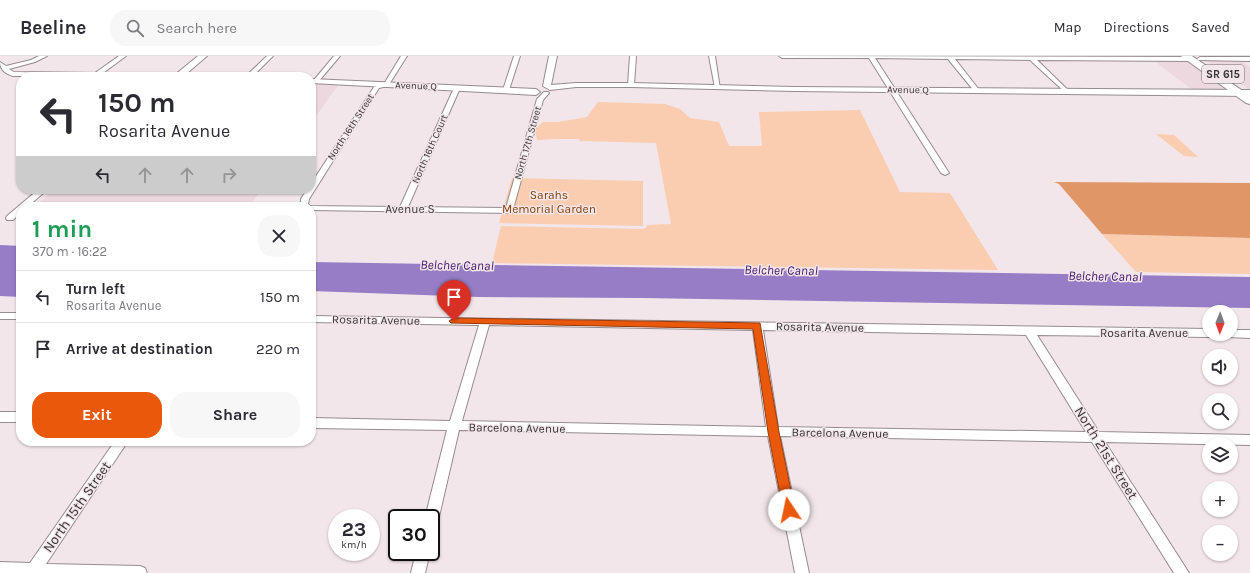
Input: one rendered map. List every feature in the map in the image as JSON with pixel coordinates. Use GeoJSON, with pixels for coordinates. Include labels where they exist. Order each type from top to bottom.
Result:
{"type":"FeatureCollection","features":[{"type":"Feature","properties":{"kind":"main road","name":"SR 615"},"geometry":{"type":"LineString","coordinates":[[1193,58],[1246,93],[1250,100]]}},
{"type":"Feature","properties":{"kind":"street"},"geometry":{"type":"LineString","coordinates":[[16,74],[6,72],[2,66],[33,61],[44,56]]}},
{"type":"Feature","properties":{"kind":"street"},"geometry":{"type":"LineString","coordinates":[[100,72],[123,56]]}},
{"type":"Feature","properties":{"kind":"street"},"geometry":{"type":"LineString","coordinates":[[183,72],[203,56]]}},
{"type":"Feature","properties":{"kind":"street"},"geometry":{"type":"LineString","coordinates":[[253,72],[270,56]]}},
{"type":"Feature","properties":{"kind":"street"},"geometry":{"type":"LineString","coordinates":[[316,78],[337,56]]}},
{"type":"Feature","properties":{"kind":"street","name":"North 16th Street"},"geometry":{"type":"LineString","coordinates":[[316,182],[377,87],[386,85],[404,56]]}},
{"type":"Feature","properties":{"kind":"street"},"geometry":{"type":"LineString","coordinates":[[506,90],[517,56]]}},
{"type":"Feature","properties":{"kind":"street","name":"North 17th Street"},"geometry":{"type":"LineString","coordinates":[[509,210],[553,56]]}},
{"type":"Feature","properties":{"kind":"street"},"geometry":{"type":"LineString","coordinates":[[631,85],[632,56]]}},
{"type":"Feature","properties":{"kind":"street"},"geometry":{"type":"LineString","coordinates":[[712,56],[718,88]]}},
{"type":"Feature","properties":{"kind":"street"},"geometry":{"type":"LineString","coordinates":[[782,56],[1250,59]]}},
{"type":"Feature","properties":{"kind":"street"},"geometry":{"type":"LineString","coordinates":[[871,56],[945,174]]}},
{"type":"Feature","properties":{"kind":"street"},"geometry":{"type":"LineString","coordinates":[[950,57],[977,91]]}},
{"type":"Feature","properties":{"kind":"street"},"geometry":{"type":"LineString","coordinates":[[1031,57],[1067,92]]}},
{"type":"Feature","properties":{"kind":"street","name":"Avenue Q"},"geometry":{"type":"LineString","coordinates":[[316,81],[506,90],[543,90],[566,86],[631,85],[718,88],[1246,93]]}},
{"type":"Feature","properties":{"kind":"street","name":"North 16th Court"},"geometry":{"type":"LineString","coordinates":[[403,209],[457,88]]}},
{"type":"Feature","properties":{"kind":"street"},"geometry":{"type":"LineString","coordinates":[[29,202],[38,194]]}},
{"type":"Feature","properties":{"kind":"street","name":"Avenue S"},"geometry":{"type":"LineString","coordinates":[[316,207],[509,210]]}},
{"type":"Feature","properties":{"kind":"street"},"geometry":{"type":"LineString","coordinates":[[10,218],[16,213]]}},
{"type":"Feature","properties":{"kind":"street"},"geometry":{"type":"LineString","coordinates":[[0,316],[16,316]]}},
{"type":"Feature","properties":{"kind":"street","name":"Rosarita Avenue"},"geometry":{"type":"LineString","coordinates":[[316,319],[1030,332],[1202,333]]}},
{"type":"Feature","properties":{"kind":"street"},"geometry":{"type":"LineString","coordinates":[[434,509],[454,427],[486,321]]}},
{"type":"Feature","properties":{"kind":"street"},"geometry":{"type":"LineString","coordinates":[[757,326],[773,432],[802,573]]}},
{"type":"Feature","properties":{"kind":"street","name":"North 21st Street"},"geometry":{"type":"LineString","coordinates":[[1030,332],[1182,573]]}},
{"type":"Feature","properties":{"kind":"street"},"geometry":{"type":"LineString","coordinates":[[1238,334],[1250,334]]}},
{"type":"Feature","properties":{"kind":"street"},"geometry":{"type":"LineString","coordinates":[[0,417],[16,417]]}},
{"type":"Feature","properties":{"kind":"street","name":"Barcelona Avenue"},"geometry":{"type":"LineString","coordinates":[[316,423],[454,427],[1250,440]]}},
{"type":"Feature","properties":{"kind":"street","name":"North 15th Street"},"geometry":{"type":"LineString","coordinates":[[32,571],[119,446]]}},
{"type":"Feature","properties":{"kind":"street"},"geometry":{"type":"LineString","coordinates":[[418,573],[421,561]]}},
{"type":"Feature","properties":{"kind":"street"},"geometry":{"type":"LineString","coordinates":[[0,569],[140,573]]}},
{"type":"Feature","properties":{"kind":"shaded area"},"geometry":{"type":"Polygon","coordinates":[[[1153,60],[1190,60],[1234,92],[1194,91],[1153,60]]]}},
{"type":"Feature","properties":{"kind":"shaded area"},"geometry":{"type":"Polygon","coordinates":[[[1204,60],[1240,60],[1250,67],[1250,90],[1204,60]]]}},
{"type":"Feature","properties":{"kind":"shaded area"},"geometry":{"type":"Polygon","coordinates":[[[316,83],[339,84],[316,116],[316,83]]]}},
{"type":"Feature","properties":{"kind":"shaded area"},"geometry":{"type":"Polygon","coordinates":[[[1054,182],[1250,183],[1250,238],[1102,234],[1059,184],[1054,182]]]}},
{"type":"Feature","properties":{"kind":"shaded area"},"geometry":{"type":"Polygon","coordinates":[[[48,194],[258,194],[253,202],[40,202],[48,194]]]}},
{"type":"Feature","properties":{"kind":"green space"},"geometry":{"type":"Polygon","coordinates":[[[598,102],[665,104],[680,109],[690,118],[719,122],[729,146],[762,146],[759,112],[860,110],[900,192],[950,193],[998,270],[492,263],[501,226],[642,229],[646,228],[647,225],[671,224],[656,143],[580,141],[579,139],[537,140],[535,129],[543,122],[558,122],[587,117],[598,102]]]}},
{"type":"Feature","properties":{"kind":"green space"},"geometry":{"type":"Polygon","coordinates":[[[1156,134],[1174,135],[1198,157],[1184,156],[1156,134]]]}},
{"type":"Feature","properties":{"kind":"green space","name":"Sarahs Memorial Garden"},"geometry":{"type":"Polygon","coordinates":[[[512,178],[643,181],[643,226],[499,223],[512,178]]]}},
{"type":"Feature","properties":{"kind":"green space"},"geometry":{"type":"Polygon","coordinates":[[[1102,234],[1250,238],[1250,274],[1136,272],[1102,234]]]}},
{"type":"Feature","properties":{"kind":"water"},"geometry":{"type":"Polygon","coordinates":[[[0,245],[16,246],[16,297],[0,296],[0,245]]]}},
{"type":"Feature","properties":{"kind":"water","name":"Belcher Canal"},"geometry":{"type":"Polygon","coordinates":[[[316,262],[1250,277],[1250,308],[1238,308],[1238,305],[1202,305],[1202,307],[643,298],[479,297],[316,291],[316,262]]]}},
{"type":"Feature","properties":{"kind":"route"},"geometry":{"type":"LineString","coordinates":[[454,321],[757,326],[773,432],[789,510]]}}]}
